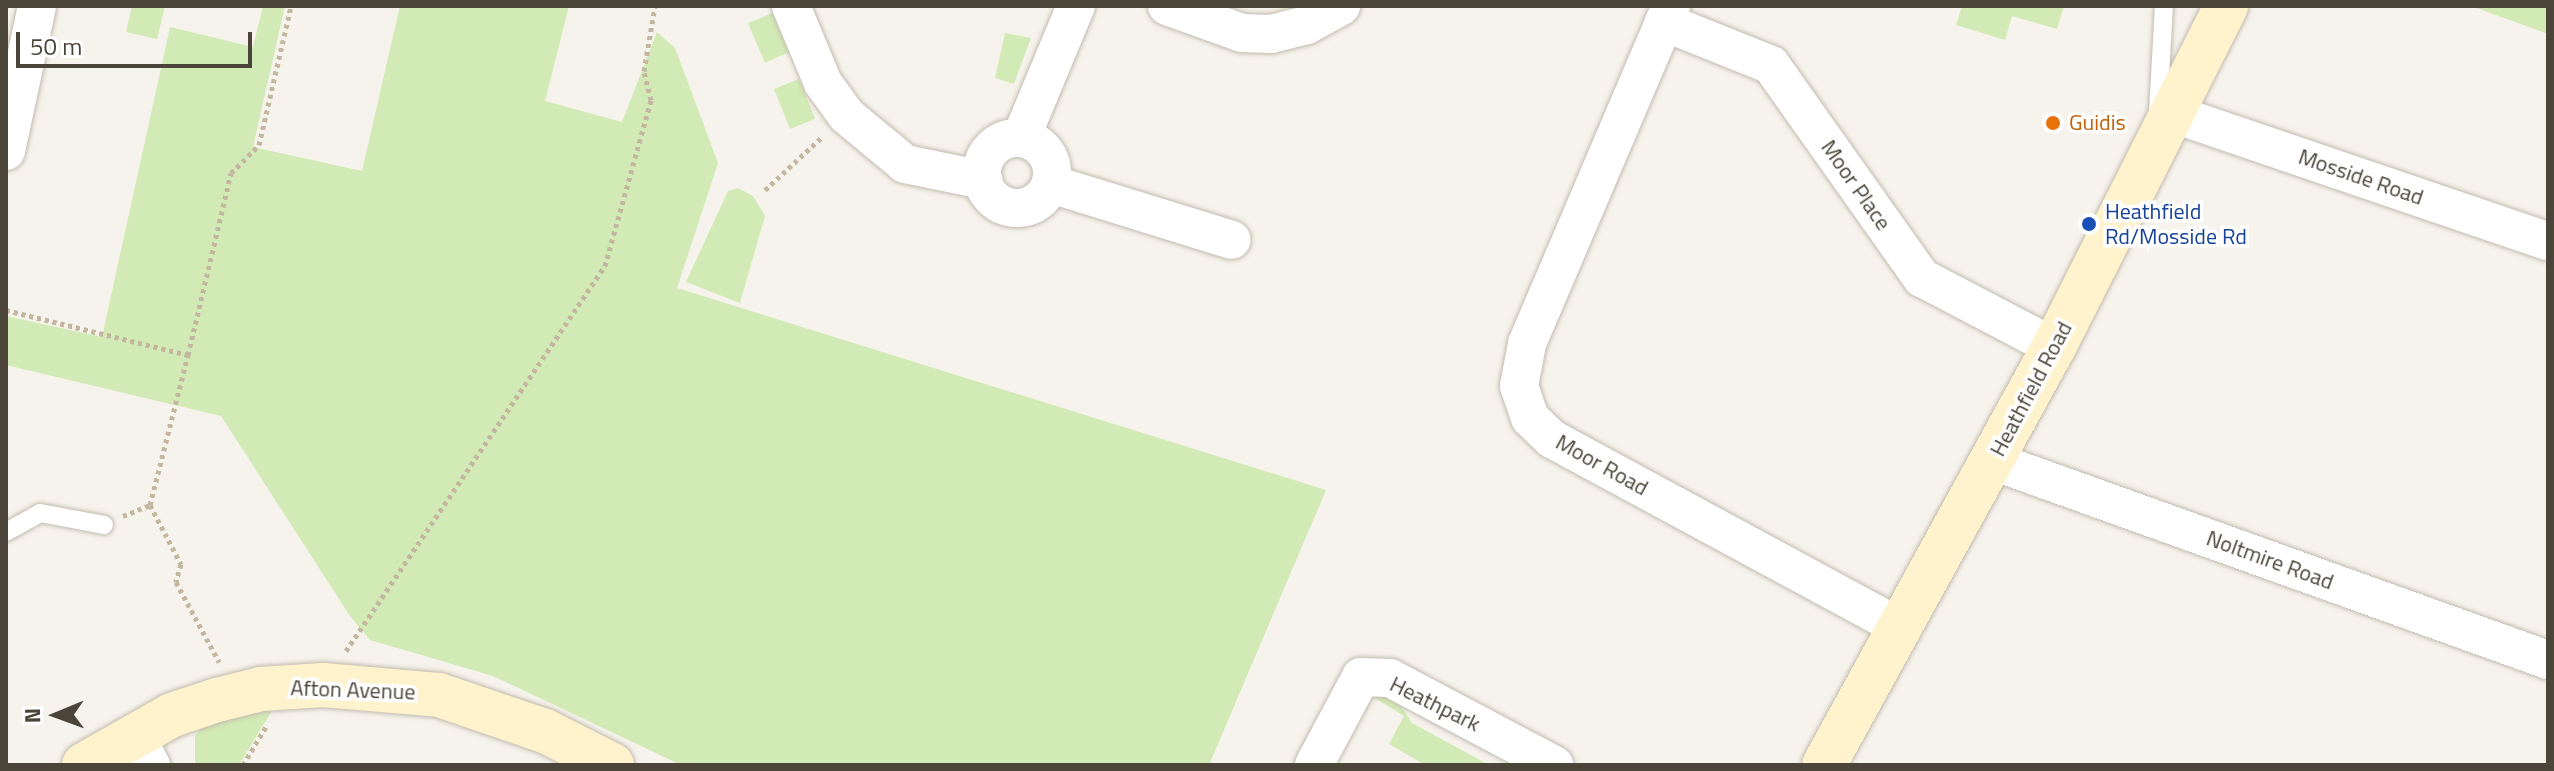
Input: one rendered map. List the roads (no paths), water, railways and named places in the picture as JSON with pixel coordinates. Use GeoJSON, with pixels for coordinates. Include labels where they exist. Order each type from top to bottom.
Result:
{"type":"FeatureCollection","features":[{"type":"Feature","properties":{"kind":"main road","name":"Heathfield Road"},"geometry":{"type":"LineString","coordinates":[[1824,765],[2054,347],[2226,6]]}},
{"type":"Feature","properties":{"kind":"main road","name":"Afton Avenue"},"geometry":{"type":"LineString","coordinates":[[84,765],[143,750],[172,715],[257,703],[323,685],[439,695],[545,731],[612,765]]}},
{"type":"Feature","properties":{"kind":"street"},"geometry":{"type":"LineString","coordinates":[[7,140],[37,6]]}},
{"type":"Feature","properties":{"kind":"street"},"geometry":{"type":"LineString","coordinates":[[791,6],[823,83],[846,115],[905,164],[983,180]]}},
{"type":"Feature","properties":{"kind":"street"},"geometry":{"type":"LineString","coordinates":[[1021,138],[1049,156],[1051,184],[1041,200],[1013,208],[998,203],[983,180],[984,161],[994,147],[1021,138],[1076,6]]}},
{"type":"Feature","properties":{"kind":"street"},"geometry":{"type":"LineString","coordinates":[[1167,6],[1242,33],[1271,34],[1307,25],[1341,6]]}},
{"type":"Feature","properties":{"kind":"street","name":"Moor Place"},"geometry":{"type":"LineString","coordinates":[[1668,14],[1771,65],[1922,278],[2054,347]]}},
{"type":"Feature","properties":{"kind":"street","name":"Moor Road"},"geometry":{"type":"LineString","coordinates":[[1668,14],[1527,344],[1519,386],[1530,418],[1552,439],[1900,627]]}},
{"type":"Feature","properties":{"kind":"street","name":"Mosside Road"},"geometry":{"type":"LineString","coordinates":[[2165,130],[2548,241]]}},
{"type":"Feature","properties":{"kind":"street"},"geometry":{"type":"LineString","coordinates":[[1051,184],[1232,240]]}},
{"type":"Feature","properties":{"kind":"street","name":"Noltmire Road"},"geometry":{"type":"LineString","coordinates":[[1993,461],[2548,660]]}},
{"type":"Feature","properties":{"kind":"street","name":"Heathpark"},"geometry":{"type":"LineString","coordinates":[[1314,765],[1361,677],[1390,678],[1554,765]]}},
{"type":"Feature","properties":{"kind":"lane"},"geometry":{"type":"LineString","coordinates":[[2164,6],[2165,130]]}},
{"type":"Feature","properties":{"kind":"lane"},"geometry":{"type":"LineString","coordinates":[[6,532],[40,513],[104,525]]}},
{"type":"Feature","properties":{"kind":"place","name":"Guidis"},"geometry":{"type":"Point","coordinates":[2053,123]}},
{"type":"Feature","properties":{"kind":"place","name":"Heathfield Rd/Mosside Rd"},"geometry":{"type":"Point","coordinates":[2089,224]}}]}
